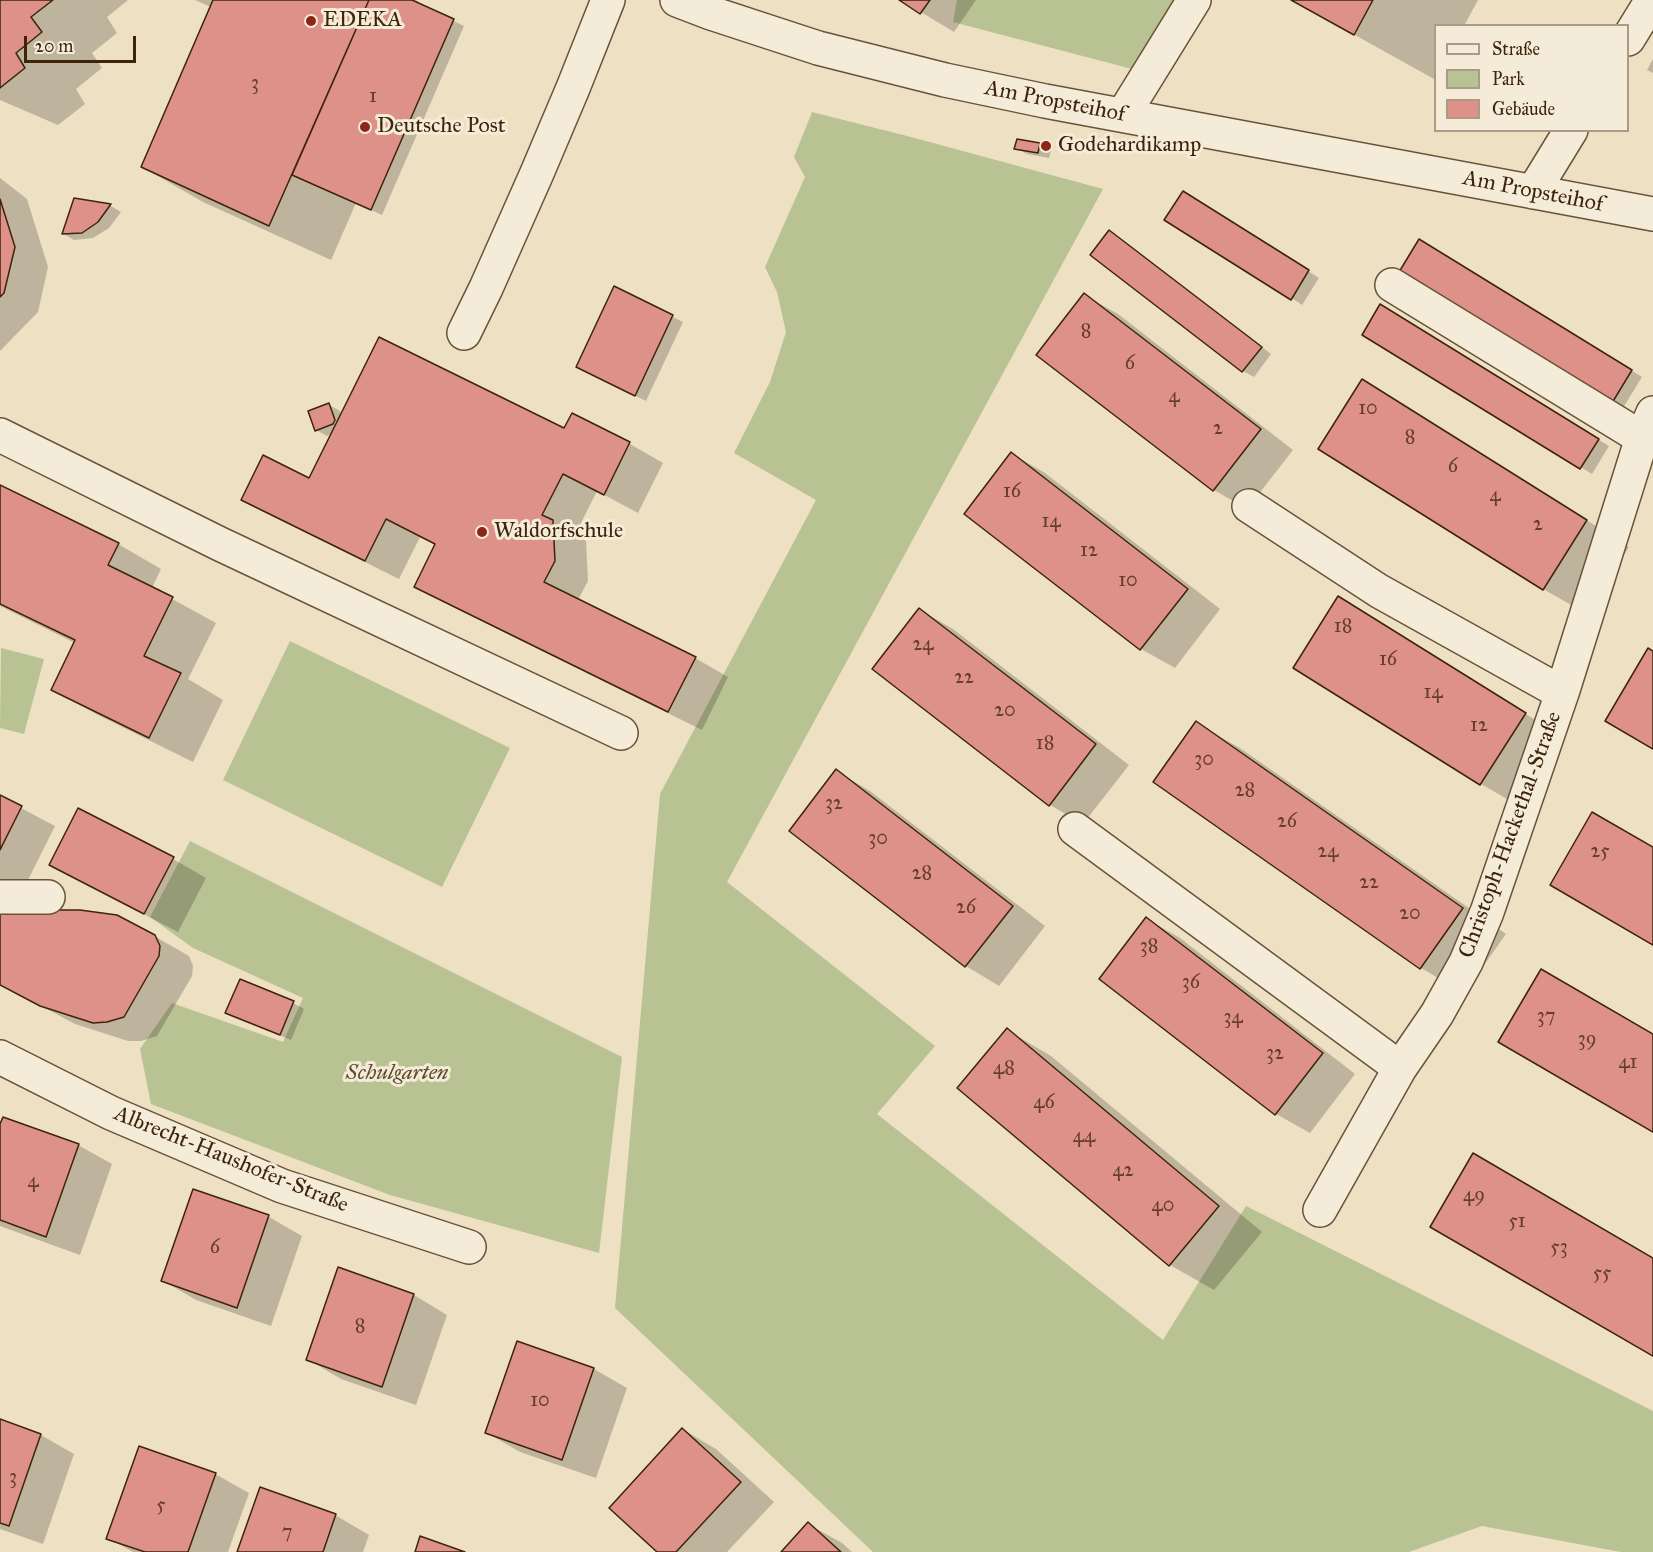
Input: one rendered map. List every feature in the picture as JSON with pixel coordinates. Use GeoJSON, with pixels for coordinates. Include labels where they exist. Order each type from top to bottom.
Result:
{"type":"FeatureCollection","features":[{"type":"Feature","properties":{"kind":"street"},"geometry":{"type":"LineString","coordinates":[[465,333],[537,173],[608,0]]}},
{"type":"Feature","properties":{"kind":"street","name":"Am Propsteihof"},"geometry":{"type":"LineString","coordinates":[[677,0],[830,51],[945,80],[1653,214]]}},
{"type":"Feature","properties":{"kind":"street"},"geometry":{"type":"LineString","coordinates":[[1122,115],[1194,0]]}},
{"type":"Feature","properties":{"kind":"street"},"geometry":{"type":"LineString","coordinates":[[1629,37],[1652,0]]}},
{"type":"Feature","properties":{"kind":"street"},"geometry":{"type":"LineString","coordinates":[[1533,192],[1570,132]]}},
{"type":"Feature","properties":{"kind":"street"},"geometry":{"type":"LineString","coordinates":[[1392,285],[1648,426]]}},
{"type":"Feature","properties":{"kind":"street","name":"Christoph-Hackethal-Straße"},"geometry":{"type":"LineString","coordinates":[[1320,1210],[1400,1068],[1437,1014],[1466,962],[1486,912],[1562,693],[1648,426]]}},
{"type":"Feature","properties":{"kind":"street"},"geometry":{"type":"LineString","coordinates":[[0,435],[220,544],[621,733]]}},
{"type":"Feature","properties":{"kind":"street","name":"Christoph-Hackethal-Straße"},"geometry":{"type":"LineString","coordinates":[[1249,506],[1379,591],[1562,693]]}},
{"type":"Feature","properties":{"kind":"street"},"geometry":{"type":"LineString","coordinates":[[1075,829],[1400,1068]]}},
{"type":"Feature","properties":{"kind":"street"},"geometry":{"type":"LineString","coordinates":[[0,897],[48,897]]}},
{"type":"Feature","properties":{"kind":"street","name":"Albrecht-Haushofer-Straße"},"geometry":{"type":"LineString","coordinates":[[0,1057],[111,1113],[282,1186],[469,1248]]}},
{"type":"Feature","properties":{"kind":"green space"},"geometry":{"type":"Polygon","coordinates":[[[957,0],[1184,0],[1151,74],[953,22],[957,0]]]}},
{"type":"Feature","properties":{"kind":"green space"},"geometry":{"type":"Polygon","coordinates":[[[812,112],[1103,189],[727,882],[935,1046],[877,1114],[1163,1340],[1246,1206],[1653,1411],[1653,1552],[1621,1552],[1482,1526],[1409,1552],[873,1552],[615,1308],[660,794],[816,500],[734,453],[770,382],[786,332],[777,292],[765,267],[805,177],[794,157],[812,112]]]}},
{"type":"Feature","properties":{"kind":"green space"},"geometry":{"type":"Polygon","coordinates":[[[290,641],[510,748],[442,887],[223,780],[290,641]]]}},
{"type":"Feature","properties":{"kind":"green space"},"geometry":{"type":"Polygon","coordinates":[[[1,648],[44,659],[24,734],[0,728],[1,648]]]}},
{"type":"Feature","properties":{"kind":"green space","name":"Schulgarten"},"geometry":{"type":"Polygon","coordinates":[[[190,841],[622,1057],[599,1253],[390,1195],[151,1104],[140,1049],[172,1003],[283,1042],[303,998],[193,948],[150,917],[190,841]]]}},
{"type":"Feature","properties":{"kind":"building"},"geometry":{"type":"Polygon","coordinates":[[[0,0],[53,0],[31,17],[42,32],[16,53],[25,68],[0,88],[0,0]]]}},
{"type":"Feature","properties":{"kind":"building"},"geometry":{"type":"Polygon","coordinates":[[[213,0],[369,0],[269,226],[141,167],[213,0]]]}},
{"type":"Feature","properties":{"kind":"building"},"geometry":{"type":"Polygon","coordinates":[[[369,0],[412,0],[454,19],[371,210],[292,175],[369,0]]]}},
{"type":"Feature","properties":{"kind":"building"},"geometry":{"type":"Polygon","coordinates":[[[899,0],[930,0],[920,14],[899,0]]]}},
{"type":"Feature","properties":{"kind":"building"},"geometry":{"type":"Polygon","coordinates":[[[1291,0],[1373,0],[1354,35],[1291,0]]]}},
{"type":"Feature","properties":{"kind":"building"},"geometry":{"type":"Polygon","coordinates":[[[1017,139],[1040,143],[1038,153],[1014,149],[1017,139]]]}},
{"type":"Feature","properties":{"kind":"building"},"geometry":{"type":"Polygon","coordinates":[[[1183,191],[1309,270],[1291,300],[1164,220],[1183,191]]]}},
{"type":"Feature","properties":{"kind":"building"},"geometry":{"type":"Polygon","coordinates":[[[74,198],[111,204],[98,222],[82,233],[62,234],[74,198]]]}},
{"type":"Feature","properties":{"kind":"building"},"geometry":{"type":"Polygon","coordinates":[[[0,199],[15,247],[4,293],[0,297],[0,199]]]}},
{"type":"Feature","properties":{"kind":"building"},"geometry":{"type":"Polygon","coordinates":[[[1109,230],[1262,347],[1242,372],[1090,255],[1109,230]]]}},
{"type":"Feature","properties":{"kind":"building"},"geometry":{"type":"Polygon","coordinates":[[[1419,239],[1632,370],[1612,403],[1399,272],[1419,239]]]}},
{"type":"Feature","properties":{"kind":"building"},"geometry":{"type":"Polygon","coordinates":[[[614,286],[673,315],[635,396],[576,367],[614,286]]]}},
{"type":"Feature","properties":{"kind":"building"},"geometry":{"type":"Polygon","coordinates":[[[1084,293],[1261,429],[1213,491],[1036,355],[1084,293]]]}},
{"type":"Feature","properties":{"kind":"building"},"geometry":{"type":"Polygon","coordinates":[[[1380,304],[1599,439],[1580,469],[1362,335],[1380,304]]]}},
{"type":"Feature","properties":{"kind":"building","name":"Waldorfschule"},"geometry":{"type":"Polygon","coordinates":[[[379,337],[564,428],[572,413],[630,442],[604,495],[563,474],[542,515],[553,520],[555,561],[544,582],[696,657],[668,712],[414,587],[435,544],[386,519],[365,561],[241,500],[263,455],[309,478],[379,337]]]}},
{"type":"Feature","properties":{"kind":"building"},"geometry":{"type":"Polygon","coordinates":[[[1362,379],[1587,520],[1543,590],[1318,449],[1362,379]]]}},
{"type":"Feature","properties":{"kind":"building"},"geometry":{"type":"Polygon","coordinates":[[[329,403],[335,420],[333,424],[315,431],[308,411],[329,403]]]}},
{"type":"Feature","properties":{"kind":"building"},"geometry":{"type":"Polygon","coordinates":[[[1011,452],[1188,589],[1140,650],[964,514],[1011,452]]]}},
{"type":"Feature","properties":{"kind":"building"},"geometry":{"type":"Polygon","coordinates":[[[0,485],[119,543],[108,565],[173,597],[144,656],[181,673],[149,738],[51,690],[75,640],[0,604],[0,485]]]}},
{"type":"Feature","properties":{"kind":"building"},"geometry":{"type":"Polygon","coordinates":[[[1338,596],[1526,713],[1480,785],[1293,668],[1338,596]]]}},
{"type":"Feature","properties":{"kind":"building"},"geometry":{"type":"Polygon","coordinates":[[[919,608],[1096,744],[1049,806],[872,669],[919,608]]]}},
{"type":"Feature","properties":{"kind":"building"},"geometry":{"type":"Polygon","coordinates":[[[1648,648],[1653,651],[1653,749],[1605,721],[1648,648]]]}},
{"type":"Feature","properties":{"kind":"building"},"geometry":{"type":"Polygon","coordinates":[[[1196,721],[1463,908],[1420,969],[1153,782],[1196,721]]]}},
{"type":"Feature","properties":{"kind":"building"},"geometry":{"type":"Polygon","coordinates":[[[836,769],[1013,906],[965,967],[789,831],[836,769]]]}},
{"type":"Feature","properties":{"kind":"building"},"geometry":{"type":"Polygon","coordinates":[[[0,795],[22,806],[0,850],[0,795]]]}},
{"type":"Feature","properties":{"kind":"building"},"geometry":{"type":"Polygon","coordinates":[[[78,808],[174,857],[144,914],[49,865],[78,808]]]}},
{"type":"Feature","properties":{"kind":"building"},"geometry":{"type":"Polygon","coordinates":[[[1592,812],[1653,847],[1653,945],[1550,885],[1592,812]]]}},
{"type":"Feature","properties":{"kind":"building"},"geometry":{"type":"Polygon","coordinates":[[[0,910],[80,910],[117,915],[155,935],[160,946],[159,956],[124,1017],[93,1023],[40,1006],[0,985],[0,910]]]}},
{"type":"Feature","properties":{"kind":"building"},"geometry":{"type":"Polygon","coordinates":[[[1146,917],[1323,1053],[1275,1115],[1099,979],[1146,917]]]}},
{"type":"Feature","properties":{"kind":"building"},"geometry":{"type":"Polygon","coordinates":[[[1541,969],[1653,1034],[1653,1132],[1498,1042],[1541,969]]]}},
{"type":"Feature","properties":{"kind":"building"},"geometry":{"type":"Polygon","coordinates":[[[240,979],[294,1001],[280,1035],[225,1013],[240,979]]]}},
{"type":"Feature","properties":{"kind":"building"},"geometry":{"type":"Polygon","coordinates":[[[1007,1028],[1219,1206],[1169,1266],[957,1088],[1007,1028]]]}},
{"type":"Feature","properties":{"kind":"building"},"geometry":{"type":"Polygon","coordinates":[[[3,1117],[79,1144],[46,1237],[0,1220],[0,1124],[3,1117]]]}},
{"type":"Feature","properties":{"kind":"building"},"geometry":{"type":"Polygon","coordinates":[[[1473,1153],[1653,1258],[1653,1356],[1430,1227],[1473,1153]]]}},
{"type":"Feature","properties":{"kind":"building"},"geometry":{"type":"Polygon","coordinates":[[[193,1189],[269,1215],[237,1308],[161,1281],[193,1189]]]}},
{"type":"Feature","properties":{"kind":"building"},"geometry":{"type":"Polygon","coordinates":[[[338,1267],[414,1294],[382,1387],[306,1360],[338,1267]]]}},
{"type":"Feature","properties":{"kind":"building"},"geometry":{"type":"Polygon","coordinates":[[[517,1341],[594,1368],[562,1460],[485,1433],[517,1341]]]}},
{"type":"Feature","properties":{"kind":"building"},"geometry":{"type":"Polygon","coordinates":[[[0,1419],[41,1434],[9,1526],[0,1523],[0,1419]]]}},
{"type":"Feature","properties":{"kind":"building"},"geometry":{"type":"Polygon","coordinates":[[[682,1428],[741,1482],[676,1552],[657,1552],[609,1508],[682,1428]]]}},
{"type":"Feature","properties":{"kind":"building"},"geometry":{"type":"Polygon","coordinates":[[[139,1446],[216,1473],[188,1552],[145,1552],[106,1539],[139,1446]]]}},
{"type":"Feature","properties":{"kind":"building"},"geometry":{"type":"Polygon","coordinates":[[[260,1487],[336,1514],[323,1552],[237,1552],[260,1487]]]}},
{"type":"Feature","properties":{"kind":"building"},"geometry":{"type":"Polygon","coordinates":[[[808,1522],[841,1552],[781,1552],[808,1522]]]}},
{"type":"Feature","properties":{"kind":"building"},"geometry":{"type":"Polygon","coordinates":[[[420,1536],[465,1552],[415,1552],[420,1536]]]}},
{"type":"Feature","properties":{"kind":"place","name":"EDEKA"},"geometry":{"type":"Point","coordinates":[311,21]}},
{"type":"Feature","properties":{"kind":"place","name":"Deutsche Post"},"geometry":{"type":"Point","coordinates":[365,127]}},
{"type":"Feature","properties":{"kind":"place","name":"Godehardikamp"},"geometry":{"type":"Point","coordinates":[1046,146]}},
{"type":"Feature","properties":{"kind":"place","name":"Waldorfschule"},"geometry":{"type":"Point","coordinates":[482,532]}}]}
